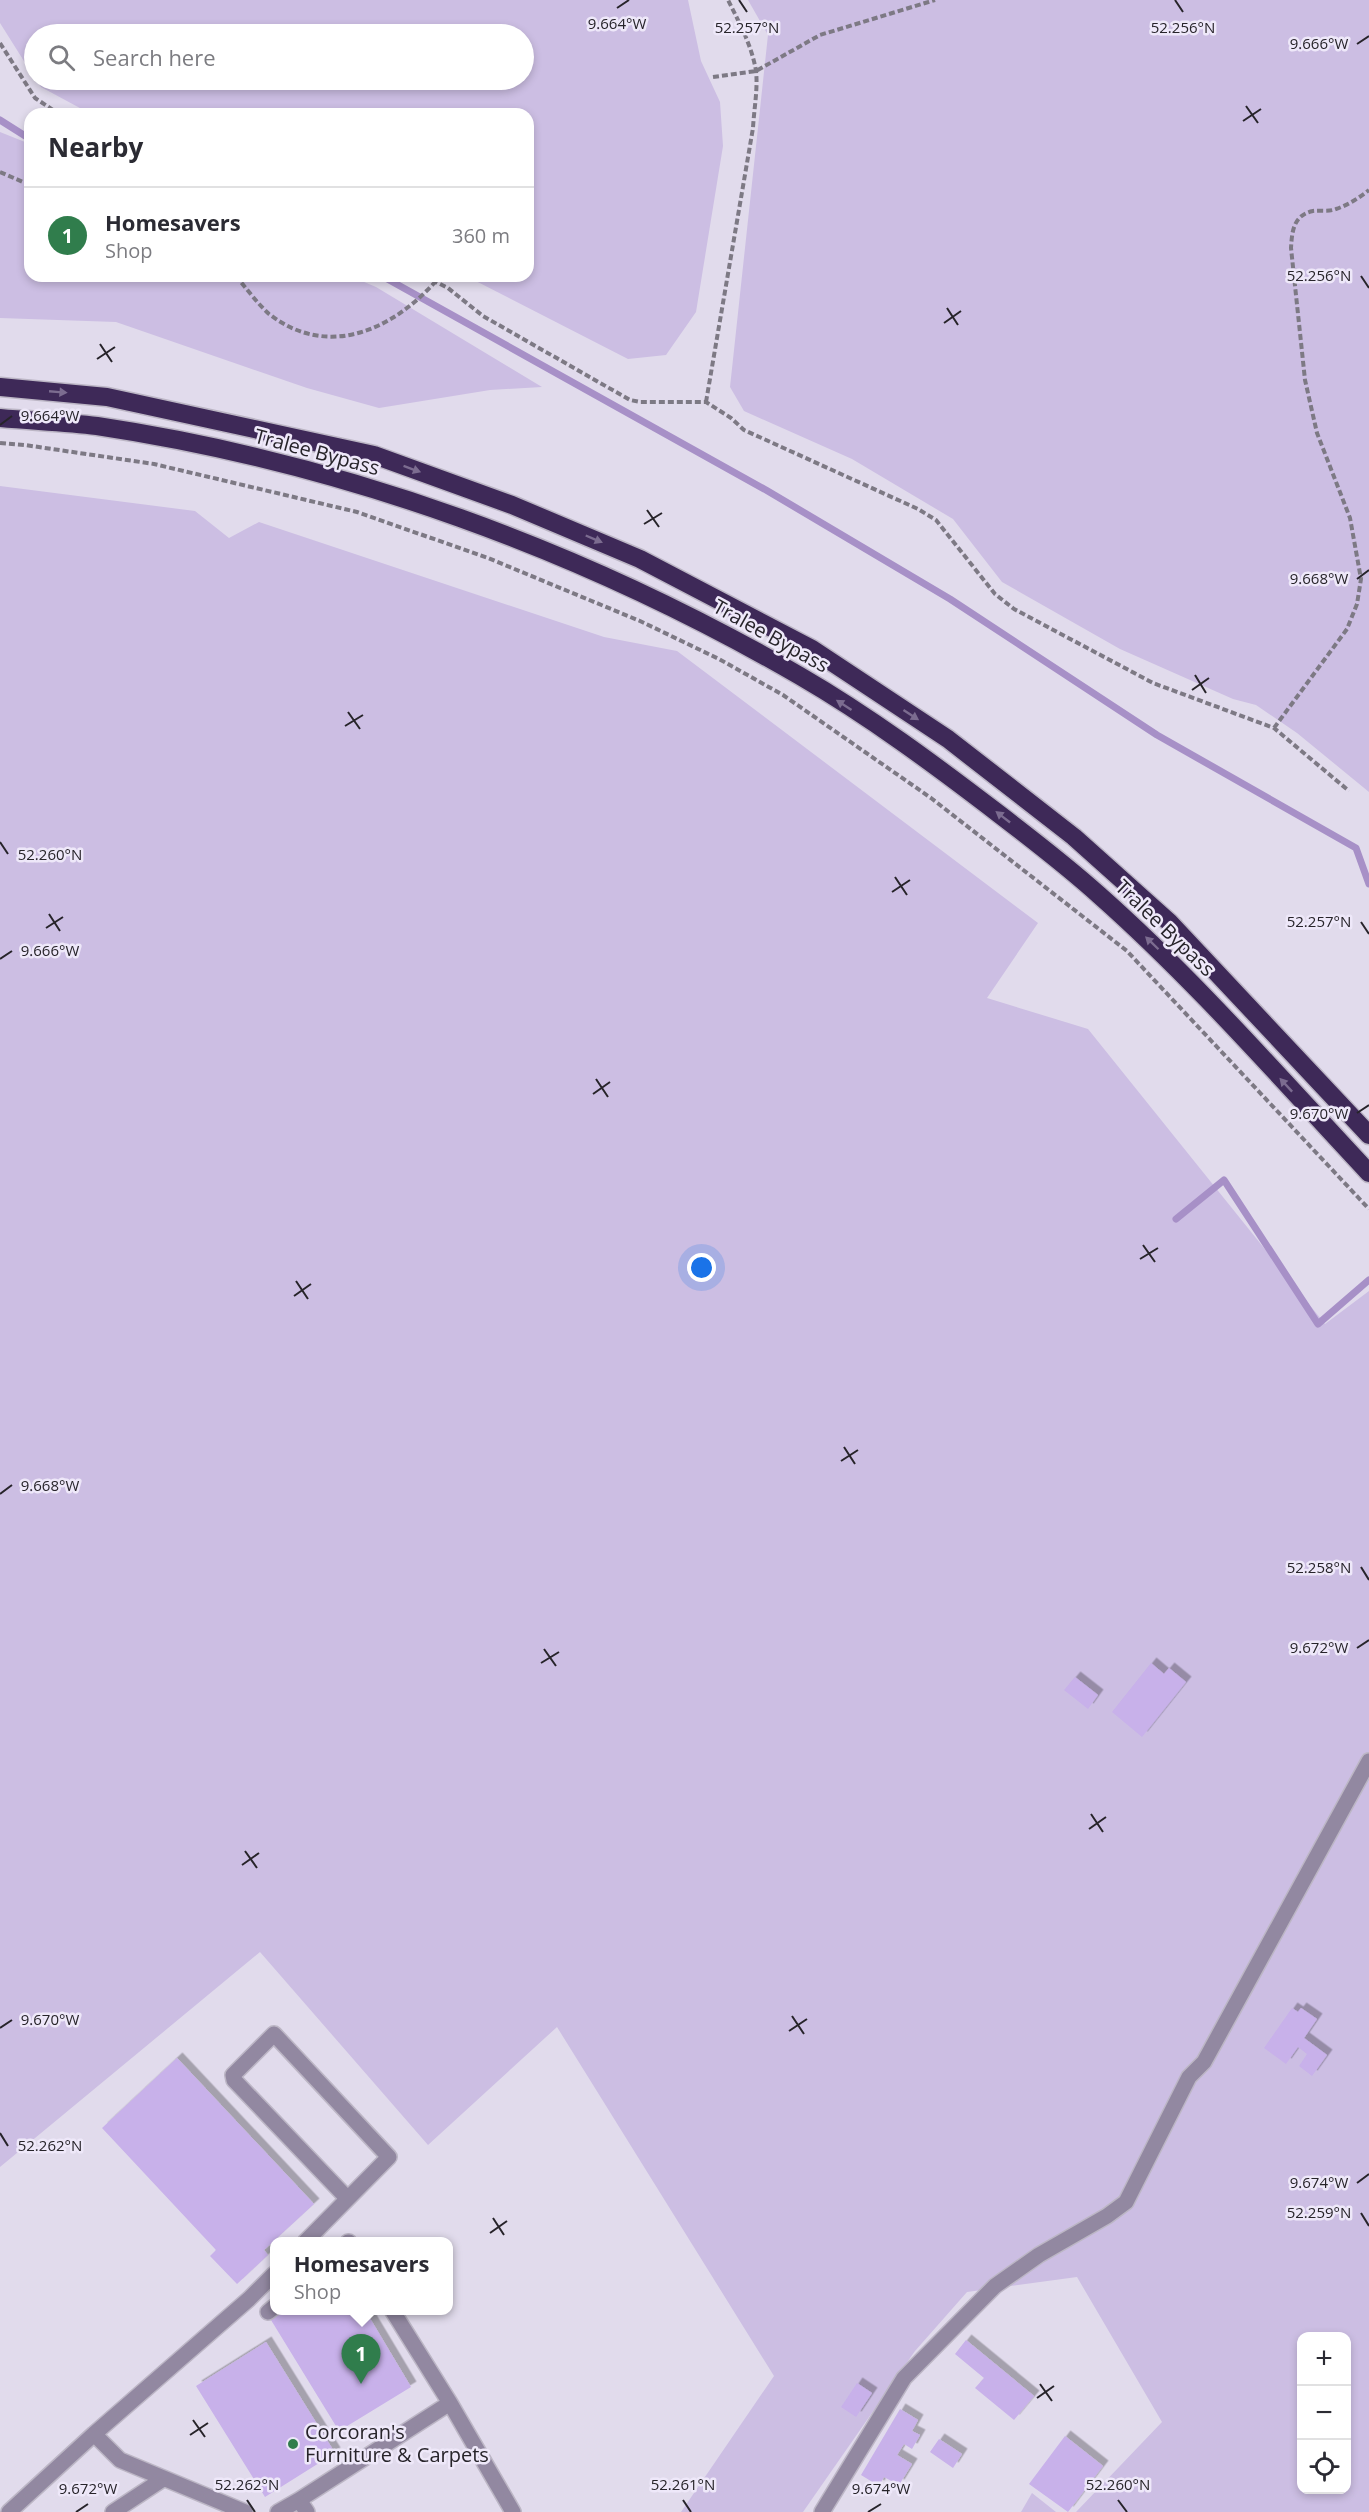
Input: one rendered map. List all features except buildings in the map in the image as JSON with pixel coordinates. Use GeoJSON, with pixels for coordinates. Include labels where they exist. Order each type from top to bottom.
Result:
{"type":"FeatureCollection","features":[{"type":"Feature","properties":{"kind":"highway","name":"Tralee Bypass"},"geometry":{"type":"LineString","coordinates":[[0,387],[107,397],[374,455],[512,505],[640,559],[812,649],[948,739],[1074,837],[1169,922],[1369,1136]]}},
{"type":"Feature","properties":{"kind":"highway","name":"Tralee Bypass"},"geometry":{"type":"LineString","coordinates":[[0,418],[95,426],[230,452],[369,487],[502,532],[652,597],[802,677],[933,763],[1096,892],[1154,945],[1369,1173]]}},
{"type":"Feature","properties":{"kind":"lane"},"geometry":{"type":"LineString","coordinates":[[822,2512],[904,2379],[995,2286],[1040,2255],[1107,2216],[1126,2202],[1189,2077],[1204,2062],[1369,1761]]}},
{"type":"Feature","properties":{"kind":"lane"},"geometry":{"type":"LineString","coordinates":[[309,2237],[388,2157],[274,2034],[233,2075],[234,2080],[347,2198]]}},
{"type":"Feature","properties":{"kind":"lane"},"geometry":{"type":"LineString","coordinates":[[9,2512],[270,2278]]}},
{"type":"Feature","properties":{"kind":"lane"},"geometry":{"type":"LineString","coordinates":[[395,2315],[450,2403],[513,2512]]}},
{"type":"Feature","properties":{"kind":"lane"},"geometry":{"type":"LineString","coordinates":[[278,2512],[303,2506],[450,2403]]}},
{"type":"Feature","properties":{"kind":"lane"},"geometry":{"type":"LineString","coordinates":[[94,2434],[120,2460],[245,2512]]}},
{"type":"Feature","properties":{"kind":"lane"},"geometry":{"type":"LineString","coordinates":[[113,2512],[163,2479]]}},
{"type":"Feature","properties":{"kind":"path"},"geometry":{"type":"LineString","coordinates":[[706,402],[753,128],[756,71],[746,38],[728,0]]}},
{"type":"Feature","properties":{"kind":"path"},"geometry":{"type":"LineString","coordinates":[[713,77],[756,71],[820,35],[935,0]]}},
{"type":"Feature","properties":{"kind":"path"},"geometry":{"type":"LineString","coordinates":[[0,43],[2,53],[24,82]]}},
{"type":"Feature","properties":{"kind":"path"},"geometry":{"type":"LineString","coordinates":[[30,90],[36,98],[50,108]]}},
{"type":"Feature","properties":{"kind":"path"},"geometry":{"type":"LineString","coordinates":[[0,172],[24,182]]}},
{"type":"Feature","properties":{"kind":"path"},"geometry":{"type":"LineString","coordinates":[[1274,728],[1347,629],[1357,604],[1361,579],[1350,518],[1317,433],[1305,380],[1291,248],[1292,228],[1298,218],[1310,212],[1334,210],[1348,205],[1369,190]]}},
{"type":"Feature","properties":{"kind":"path"},"geometry":{"type":"LineString","coordinates":[[241,282],[269,313],[308,334],[328,338],[347,337],[375,328],[416,303],[435,282],[448,288],[483,316],[630,400],[706,402],[731,418],[744,430],[839,471],[918,509],[936,520],[995,594],[1032,620],[1172,692],[1274,728],[1348,791]]}},
{"type":"Feature","properties":{"kind":"path"},"geometry":{"type":"LineString","coordinates":[[0,444],[25,445],[154,464],[357,512],[488,558],[640,621],[719,659],[783,694],[931,798],[1127,951],[1369,1209]]}},
{"type":"Feature","properties":{"kind":"shaded area"},"geometry":{"type":"Polygon","coordinates":[[[0,0],[688,0],[701,61],[720,102],[723,146],[696,312],[666,355],[628,359],[478,282],[534,282],[534,108],[80,108],[47,90],[534,90],[534,24],[24,24],[24,61],[0,23],[0,0]]]}},
{"type":"Feature","properties":{"kind":"shaded area"},"geometry":{"type":"Polygon","coordinates":[[[748,0],[1369,0],[1369,792],[1297,733],[1256,705],[1233,699],[1120,649],[1002,582],[953,519],[852,459],[744,411],[730,387],[768,35],[748,0]]]}},
{"type":"Feature","properties":{"kind":"shaded area"},"geometry":{"type":"Polygon","coordinates":[[[0,132],[24,142],[24,282],[364,282],[542,387],[490,390],[379,408],[307,388],[116,322],[0,318],[0,132]]]}},
{"type":"Feature","properties":{"kind":"shaded area"},"geometry":{"type":"Polygon","coordinates":[[[0,486],[195,511],[229,538],[259,522],[604,637],[677,651],[1038,923],[987,998],[1088,1029],[1325,1324],[1369,1291],[1369,2512],[1076,2512],[1162,2422],[1077,2277],[967,2292],[915,2351],[803,2512],[681,2512],[774,2376],[557,2027],[428,2145],[260,1952],[0,2167],[0,486]]]}},
{"type":"Feature","properties":{"kind":"shaded area"},"geometry":{"type":"Polygon","coordinates":[[[1032,2493],[1056,2512],[1021,2512],[1032,2493]]]}},
{"type":"Feature","properties":{"kind":"waterway"},"geometry":{"type":"LineString","coordinates":[[0,120],[24,135]]}},
{"type":"Feature","properties":{"kind":"waterway"},"geometry":{"type":"LineString","coordinates":[[393,282],[766,490],[950,599],[1157,735],[1356,848],[1369,884]]}},
{"type":"Feature","properties":{"kind":"waterway"},"geometry":{"type":"LineString","coordinates":[[1176,1219],[1224,1180],[1318,1324],[1369,1280]]}},
{"type":"Feature","properties":{"kind":"place","name":"Homesavers"},"geometry":{"type":"Point","coordinates":[361,2384]}},
{"type":"Feature","properties":{"kind":"place","name":"Corcoran's Furniture & Carpets"},"geometry":{"type":"Point","coordinates":[293,2444]}}]}
